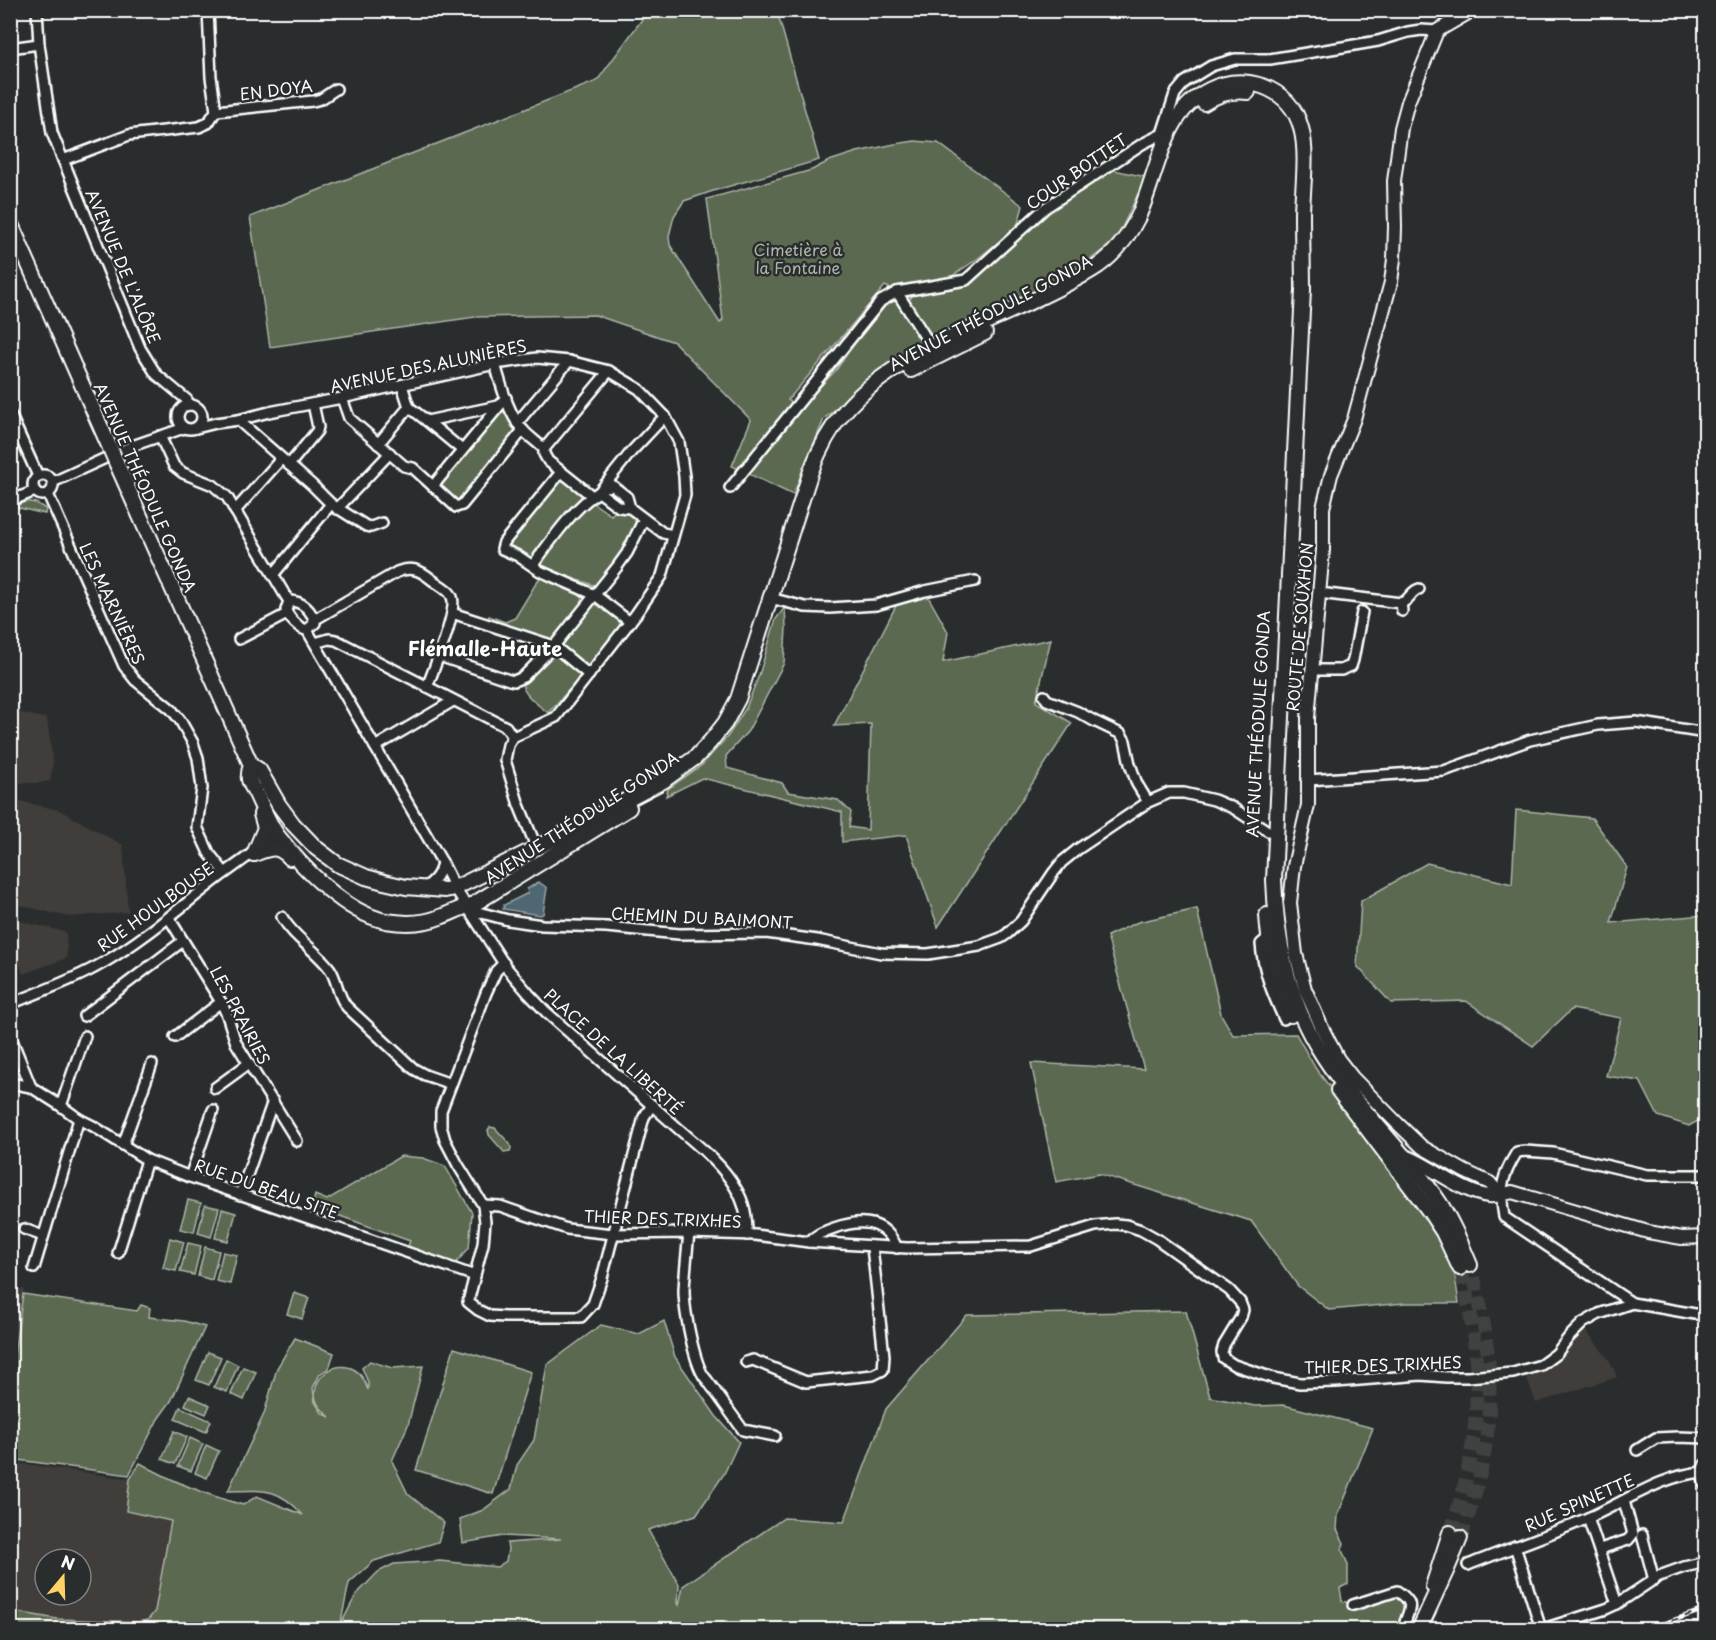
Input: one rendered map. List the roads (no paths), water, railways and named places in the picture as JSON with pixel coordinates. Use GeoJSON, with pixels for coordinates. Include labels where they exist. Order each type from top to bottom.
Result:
{"type":"FeatureCollection","features":[{"type":"Feature","properties":{"kind":"main road","name":"AVENUE THÉODULE GONDA"},"geometry":{"type":"LineString","coordinates":[[10,222],[251,765],[259,770],[284,813],[309,841],[337,864],[366,878],[438,891],[452,882],[527,853],[663,782],[696,757],[725,723],[738,699],[819,474],[828,452],[850,418],[884,386],[935,352],[1084,285],[1104,272],[1135,240],[1146,220],[1180,129],[1190,114],[1198,106],[1220,95],[1240,91],[1266,97],[1278,104],[1286,113],[1296,131],[1300,158],[1272,831],[1266,909],[1273,937],[1296,1003],[1316,1045],[1358,1101],[1436,1196],[1460,1241],[1465,1267],[1430,1212],[1321,1068],[1300,1033],[1285,1000],[1275,969],[1273,937]]}},
{"type":"Feature","properties":{"kind":"main road","name":"AVENUE THÉODULE GONDA"},"geometry":{"type":"LineString","coordinates":[[251,765],[248,775],[252,790],[257,795],[277,834],[299,860],[354,908],[368,916],[394,922],[414,923],[434,920],[469,909],[664,787],[714,746],[729,726],[752,682],[774,599]]}},
{"type":"Feature","properties":{"kind":"main road"},"geometry":{"type":"LineString","coordinates":[[252,790],[265,828],[254,854]]}},
{"type":"Feature","properties":{"kind":"main road","name":"AVENUE THÉODULE GONDA"},"geometry":{"type":"LineString","coordinates":[[452,882],[535,844],[624,799],[630,799]]}},
{"type":"Feature","properties":{"kind":"main road"},"geometry":{"type":"LineString","coordinates":[[277,834],[284,813]]}},
{"type":"Feature","properties":{"kind":"main road"},"geometry":{"type":"LineString","coordinates":[[277,834],[288,831],[296,838],[309,841]]}},
{"type":"Feature","properties":{"kind":"main road"},"geometry":{"type":"LineString","coordinates":[[254,854],[270,848],[280,849],[311,879],[322,882]]}},
{"type":"Feature","properties":{"kind":"main road"},"geometry":{"type":"LineString","coordinates":[[1421,1626],[1438,1565],[1455,1535]]}},
{"type":"Feature","properties":{"kind":"street","name":"AVENUE DE L'ALÔRE"},"geometry":{"type":"LineString","coordinates":[[37,10],[39,44],[52,133],[140,348],[156,374],[187,400],[189,405]]}},
{"type":"Feature","properties":{"kind":"street"},"geometry":{"type":"LineString","coordinates":[[63,160],[129,135],[204,126],[212,120],[216,111],[211,77],[208,10]]}},
{"type":"Feature","properties":{"kind":"street"},"geometry":{"type":"LineString","coordinates":[[1437,31],[1473,10]]}},
{"type":"Feature","properties":{"kind":"street","name":"COUR BOTTET"},"geometry":{"type":"LineString","coordinates":[[730,488],[884,299],[897,292],[966,280],[1046,208],[1142,144],[1162,134],[1175,94],[1185,82],[1211,66],[1235,59],[1270,59],[1378,41],[1408,32],[1437,31]]}},
{"type":"Feature","properties":{"kind":"street","name":"ROUTE DE SOUXHON"},"geometry":{"type":"LineString","coordinates":[[1437,31],[1408,102],[1401,128],[1394,181],[1395,226],[1391,282],[1354,419],[1325,498],[1323,550],[1308,718],[1307,810],[1294,866],[1290,903],[1296,954],[1305,989],[1338,1059],[1352,1077],[1422,1147],[1490,1183],[1495,1196]]}},
{"type":"Feature","properties":{"kind":"street"},"geometry":{"type":"LineString","coordinates":[[10,48],[39,44]]}},
{"type":"Feature","properties":{"kind":"street","name":"EN DOYA"},"geometry":{"type":"LineString","coordinates":[[216,111],[313,101],[321,99],[336,88]]}},
{"type":"Feature","properties":{"kind":"street"},"geometry":{"type":"LineString","coordinates":[[897,292],[935,352]]}},
{"type":"Feature","properties":{"kind":"street","name":"AVENUE DES ALUNIÈRES"},"geometry":{"type":"LineString","coordinates":[[53,482],[132,446],[184,428],[191,430],[216,423],[342,399],[495,364],[537,358],[588,364],[609,371],[639,389],[665,416],[679,442],[685,495],[662,576],[630,622],[556,717],[513,737]]}},
{"type":"Feature","properties":{"kind":"street"},"geometry":{"type":"LineString","coordinates":[[342,399],[349,418],[404,466],[413,468],[456,507],[462,505],[569,361]]}},
{"type":"Feature","properties":{"kind":"street"},"geometry":{"type":"LineString","coordinates":[[495,364],[506,398],[520,426],[544,449],[545,457],[561,472],[598,492],[619,507],[630,508],[663,533],[674,535]]}},
{"type":"Feature","properties":{"kind":"street"},"geometry":{"type":"LineString","coordinates":[[544,449],[609,371]]}},
{"type":"Feature","properties":{"kind":"street"},"geometry":{"type":"LineString","coordinates":[[402,385],[409,406],[462,450]]}},
{"type":"Feature","properties":{"kind":"street"},"geometry":{"type":"LineString","coordinates":[[433,486],[506,398]]}},
{"type":"Feature","properties":{"kind":"street"},"geometry":{"type":"LineString","coordinates":[[235,511],[317,431],[313,404]]}},
{"type":"Feature","properties":{"kind":"street"},"geometry":{"type":"LineString","coordinates":[[184,428],[179,423],[178,414],[184,406],[189,405],[198,407],[216,423]]}},
{"type":"Feature","properties":{"kind":"street"},"geometry":{"type":"LineString","coordinates":[[378,444],[409,406]]}},
{"type":"Feature","properties":{"kind":"street"},"geometry":{"type":"LineString","coordinates":[[427,422],[498,406]]}},
{"type":"Feature","properties":{"kind":"street"},"geometry":{"type":"LineString","coordinates":[[196,428],[202,421],[201,411]]}},
{"type":"Feature","properties":{"kind":"street"},"geometry":{"type":"LineString","coordinates":[[10,414],[38,476]]}},
{"type":"Feature","properties":{"kind":"street"},"geometry":{"type":"LineString","coordinates":[[529,563],[567,521],[598,492],[665,416]]}},
{"type":"Feature","properties":{"kind":"street"},"geometry":{"type":"LineString","coordinates":[[238,420],[334,507],[366,526],[371,527],[382,523]]}},
{"type":"Feature","properties":{"kind":"street"},"geometry":{"type":"LineString","coordinates":[[160,436],[174,465],[183,473],[213,485],[227,497],[290,601]]}},
{"type":"Feature","properties":{"kind":"street"},"geometry":{"type":"LineString","coordinates":[[273,575],[334,507],[390,453]]}},
{"type":"Feature","properties":{"kind":"street"},"geometry":{"type":"LineString","coordinates":[[561,472],[502,545],[502,549],[540,571],[595,595],[630,622]]}},
{"type":"Feature","properties":{"kind":"street"},"geometry":{"type":"LineString","coordinates":[[42,474],[49,476],[53,482],[53,489],[48,494],[40,495],[35,491],[33,482],[42,474]]}},
{"type":"Feature","properties":{"kind":"street"},"geometry":{"type":"LineString","coordinates":[[10,501],[35,491]]}},
{"type":"Feature","properties":{"kind":"street","name":"LES MARNIÈRES"},"geometry":{"type":"LineString","coordinates":[[48,494],[124,666],[135,680],[171,709],[193,743],[198,758],[202,789],[197,826],[209,853],[225,873]]}},
{"type":"Feature","properties":{"kind":"street"},"geometry":{"type":"LineString","coordinates":[[439,656],[504,679],[514,681],[523,677],[554,646],[595,595],[627,553],[644,519]]}},
{"type":"Feature","properties":{"kind":"street"},"geometry":{"type":"LineString","coordinates":[[290,601],[286,610],[287,614],[307,630],[315,623],[314,620],[397,572],[406,569],[424,573],[451,594],[453,600],[452,613],[427,687]]}},
{"type":"Feature","properties":{"kind":"street"},"geometry":{"type":"LineString","coordinates":[[774,599],[805,606],[830,608],[876,605],[925,591],[975,581]]}},
{"type":"Feature","properties":{"kind":"street"},"geometry":{"type":"LineString","coordinates":[[1319,593],[1402,607],[1419,589]]}},
{"type":"Feature","properties":{"kind":"street"},"geometry":{"type":"LineString","coordinates":[[290,601],[303,604],[314,620]]}},
{"type":"Feature","properties":{"kind":"street"},"geometry":{"type":"LineString","coordinates":[[1312,670],[1341,670],[1351,666],[1362,612]]}},
{"type":"Feature","properties":{"kind":"street"},"geometry":{"type":"LineString","coordinates":[[452,613],[554,646],[589,675]]}},
{"type":"Feature","properties":{"kind":"street"},"geometry":{"type":"LineString","coordinates":[[239,639],[287,614]]}},
{"type":"Feature","properties":{"kind":"street","name":"PLACE DE LA LIBERTÉ"},"geometry":{"type":"LineString","coordinates":[[307,630],[452,882],[504,963],[522,987],[546,1012],[709,1156],[729,1177],[744,1203],[747,1235]]}},
{"type":"Feature","properties":{"kind":"street"},"geometry":{"type":"LineString","coordinates":[[315,644],[329,639],[336,640],[506,728],[513,737],[508,745],[505,760],[519,805],[535,844]]}},
{"type":"Feature","properties":{"kind":"street"},"geometry":{"type":"LineString","coordinates":[[1044,696],[1047,700],[1078,712],[1121,734],[1137,784],[1148,802]]}},
{"type":"Feature","properties":{"kind":"street"},"geometry":{"type":"LineString","coordinates":[[375,747],[453,701]]}},
{"type":"Feature","properties":{"kind":"street"},"geometry":{"type":"LineString","coordinates":[[1308,780],[1444,771],[1530,740],[1598,725],[1636,722],[1706,733]]}},
{"type":"Feature","properties":{"kind":"street","name":"CHEMIN DU BAIMONT"},"geometry":{"type":"LineString","coordinates":[[469,909],[542,925],[606,927],[679,934],[773,934],[892,954],[928,954],[959,950],[993,941],[1012,930],[1027,914],[1062,862],[1148,802],[1162,796],[1177,793],[1205,797],[1228,806],[1272,831]]}},
{"type":"Feature","properties":{"kind":"street","name":"RUE HOULBOUSE"},"geometry":{"type":"LineString","coordinates":[[12,1003],[30,998],[101,964],[134,944],[225,873],[254,854],[277,834]]}},
{"type":"Feature","properties":{"kind":"street"},"geometry":{"type":"LineString","coordinates":[[425,888],[435,881],[442,862]]}},
{"type":"Feature","properties":{"kind":"street"},"geometry":{"type":"LineString","coordinates":[[486,898],[483,905],[489,915]]}},
{"type":"Feature","properties":{"kind":"street"},"geometry":{"type":"LineString","coordinates":[[282,917],[330,969],[342,1001],[347,1006],[414,1069],[430,1078],[451,1084]]}},
{"type":"Feature","properties":{"kind":"street","name":"LES PRAIRIES"},"geometry":{"type":"LineString","coordinates":[[169,918],[221,1002],[236,1043],[248,1064],[297,1141]]}},
{"type":"Feature","properties":{"kind":"street","name":"AVENUE THÉODULE GONDA"},"geometry":{"type":"LineString","coordinates":[[1273,937],[1261,944],[1262,961],[1284,1019]]}},
{"type":"Feature","properties":{"kind":"street"},"geometry":{"type":"LineString","coordinates":[[84,1016],[183,941]]}},
{"type":"Feature","properties":{"kind":"street"},"geometry":{"type":"LineString","coordinates":[[504,963],[492,979],[441,1111],[442,1132],[458,1165],[483,1205],[485,1222],[483,1244],[468,1302],[490,1316],[581,1317],[592,1304],[602,1278],[644,1117],[652,1105]]}},
{"type":"Feature","properties":{"kind":"street"},"geometry":{"type":"LineString","coordinates":[[175,1037],[221,1002]]}},
{"type":"Feature","properties":{"kind":"street"},"geometry":{"type":"LineString","coordinates":[[10,1035],[12,1053],[31,1087]]}},
{"type":"Feature","properties":{"kind":"street"},"geometry":{"type":"LineString","coordinates":[[10,1083],[31,1087],[61,1106],[85,1036]]}},
{"type":"Feature","properties":{"kind":"street"},"geometry":{"type":"LineString","coordinates":[[123,1145],[152,1064]]}},
{"type":"Feature","properties":{"kind":"street"},"geometry":{"type":"LineString","coordinates":[[215,1088],[248,1064]]}},
{"type":"Feature","properties":{"kind":"street"},"geometry":{"type":"LineString","coordinates":[[1352,1077],[1358,1101]]}},
{"type":"Feature","properties":{"kind":"street"},"geometry":{"type":"LineString","coordinates":[[240,1195],[273,1101]]}},
{"type":"Feature","properties":{"kind":"street","name":"RUE DU BEAU SITE"},"geometry":{"type":"LineString","coordinates":[[61,1106],[147,1160],[240,1195],[475,1276]]}},
{"type":"Feature","properties":{"kind":"street"},"geometry":{"type":"LineString","coordinates":[[190,1177],[213,1110]]}},
{"type":"Feature","properties":{"kind":"street"},"geometry":{"type":"LineString","coordinates":[[34,1268],[79,1119]]}},
{"type":"Feature","properties":{"kind":"street"},"geometry":{"type":"LineString","coordinates":[[1632,1303],[1504,1217],[1495,1196],[1509,1165],[1517,1152],[1525,1151],[1553,1153],[1647,1175],[1706,1175]]}},
{"type":"Feature","properties":{"kind":"street"},"geometry":{"type":"LineString","coordinates":[[1403,1155],[1477,1194],[1495,1196],[1512,1192],[1648,1232],[1682,1238],[1706,1237]]}},
{"type":"Feature","properties":{"kind":"street"},"geometry":{"type":"LineString","coordinates":[[118,1253],[147,1160]]}},
{"type":"Feature","properties":{"kind":"street","name":"THIER DES TRIXHES"},"geometry":{"type":"LineString","coordinates":[[483,1205],[500,1206],[567,1229],[613,1234],[747,1235],[897,1248],[1030,1246],[1104,1224],[1134,1227],[1149,1234],[1229,1290],[1240,1302],[1241,1317],[1222,1352],[1227,1362],[1281,1380],[1300,1383],[1421,1375],[1468,1377],[1518,1372],[1541,1365],[1552,1358],[1576,1328],[1588,1319],[1632,1303],[1706,1314]]}},
{"type":"Feature","properties":{"kind":"street"},"geometry":{"type":"LineString","coordinates":[[809,1242],[815,1235],[850,1222],[863,1221],[885,1232],[894,1240],[897,1248]]}},
{"type":"Feature","properties":{"kind":"street"},"geometry":{"type":"LineString","coordinates":[[24,1229],[43,1236]]}},
{"type":"Feature","properties":{"kind":"street"},"geometry":{"type":"LineString","coordinates":[[688,1233],[684,1293],[693,1354],[701,1375],[743,1430],[775,1436]]}},
{"type":"Feature","properties":{"kind":"street"},"geometry":{"type":"LineString","coordinates":[[746,1362],[753,1360],[806,1382],[873,1376],[883,1370],[884,1356],[873,1247]]}},
{"type":"Feature","properties":{"kind":"street"},"geometry":{"type":"LineString","coordinates":[[1638,1450],[1656,1438],[1706,1438]]}},
{"type":"Feature","properties":{"kind":"street","name":"RUE SPINETTE"},"geometry":{"type":"LineString","coordinates":[[1468,1565],[1588,1518],[1655,1485],[1690,1473],[1705,1474]]}},
{"type":"Feature","properties":{"kind":"street"},"geometry":{"type":"LineString","coordinates":[[1600,1549],[1628,1540],[1633,1534],[1624,1501]]}},
{"type":"Feature","properties":{"kind":"street"},"geometry":{"type":"LineString","coordinates":[[1588,1518],[1617,1604]]}},
{"type":"Feature","properties":{"kind":"street"},"geometry":{"type":"LineString","coordinates":[[1642,1535],[1654,1580]]}},
{"type":"Feature","properties":{"kind":"street"},"geometry":{"type":"LineString","coordinates":[[1515,1546],[1540,1629],[1606,1609],[1659,1576],[1706,1562]]}},
{"type":"Feature","properties":{"kind":"street"},"geometry":{"type":"LineString","coordinates":[[1353,1605],[1397,1591],[1409,1599],[1410,1604],[1402,1629]]}},
{"type":"Feature","properties":{"kind":"water"},"geometry":{"type":"Polygon","coordinates":[[[539,882],[547,888],[543,914],[503,909],[504,905],[528,893],[527,889],[539,882]]]}},
{"type":"Feature","properties":{"kind":"tunnel"},"geometry":{"type":"LineString","coordinates":[[1460,1538],[1481,1469],[1487,1435],[1489,1402],[1489,1369],[1485,1335],[1470,1265]]}},
{"type":"Feature","properties":{"kind":"tunnel"},"geometry":{"type":"LineString","coordinates":[[1450,1533],[1469,1467],[1476,1402],[1473,1336],[1460,1268]]}},
{"type":"Feature","properties":{"kind":"railway"},"geometry":{"type":"LineString","coordinates":[[1645,1630],[1706,1609]]}},
{"type":"Feature","properties":{"kind":"district","name":"Flémalle-Haute"},"geometry":{"type":"Point","coordinates":[485,648]}},
{"type":"Feature","properties":{"kind":"park label","name":"Cimetière à la Fontaine"},"geometry":{"type":"Point","coordinates":[798,258]}}]}
